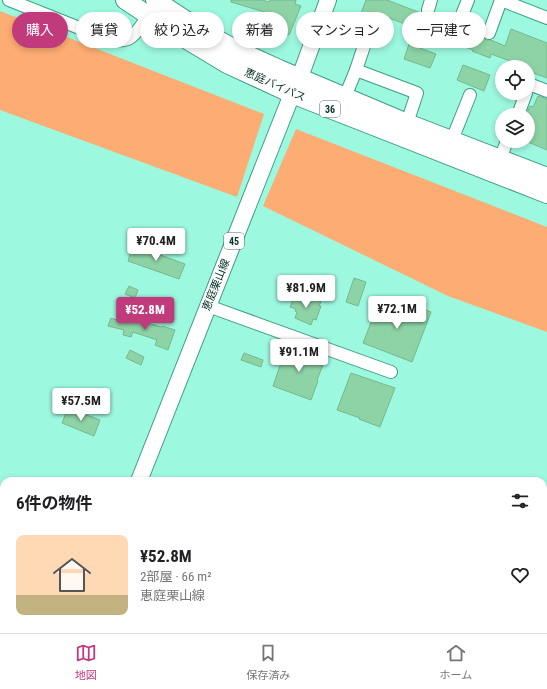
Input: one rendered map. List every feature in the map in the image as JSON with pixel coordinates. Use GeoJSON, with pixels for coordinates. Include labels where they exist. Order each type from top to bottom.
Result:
{"type":"FeatureCollection","features":[{"type":"Feature","properties":{"kind":"highway","name":"恵庭バイパス"},"geometry":{"type":"LineString","coordinates":[[125,0],[151,8],[204,32],[233,48],[407,123],[547,177]]}},
{"type":"Feature","properties":{"kind":"highway","name":"恵庭バイパス"},"geometry":{"type":"LineString","coordinates":[[151,8],[169,29],[227,64],[292,94],[547,194]]}},
{"type":"Feature","properties":{"kind":"main road","name":"恵庭栗山線"},"geometry":{"type":"LineString","coordinates":[[324,12],[328,0]]}},
{"type":"Feature","properties":{"kind":"main road","name":"恵庭栗山線"},"geometry":{"type":"LineString","coordinates":[[141,477],[311,48]]}},
{"type":"Feature","properties":{"kind":"street"},"geometry":{"type":"LineString","coordinates":[[9,0],[115,41],[123,41],[131,38],[151,8]]}},
{"type":"Feature","properties":{"kind":"street"},"geometry":{"type":"LineString","coordinates":[[463,12],[468,0]]}},
{"type":"Feature","properties":{"kind":"street"},"geometry":{"type":"LineString","coordinates":[[489,32],[501,0],[547,18]]}},
{"type":"Feature","properties":{"kind":"street"},"geometry":{"type":"LineString","coordinates":[[345,96],[363,48]]}},
{"type":"Feature","properties":{"kind":"street"},"geometry":{"type":"LineString","coordinates":[[356,70],[417,93],[407,123]]}},
{"type":"Feature","properties":{"kind":"street"},"geometry":{"type":"LineString","coordinates":[[535,86],[547,91]]}},
{"type":"Feature","properties":{"kind":"street"},"geometry":{"type":"LineString","coordinates":[[452,140],[470,95]]}},
{"type":"Feature","properties":{"kind":"street"},"geometry":{"type":"LineString","coordinates":[[500,158],[504,148]]}},
{"type":"Feature","properties":{"kind":"street"},"geometry":{"type":"LineString","coordinates":[[208,306],[391,372]]}},
{"type":"Feature","properties":{"kind":"shaded area"},"geometry":{"type":"Polygon","coordinates":[[[0,11],[12,16],[12,48],[68,48],[68,38],[76,41],[76,48],[95,48],[264,114],[237,197],[0,110],[0,11]]]}},
{"type":"Feature","properties":{"kind":"shaded area"},"geometry":{"type":"Polygon","coordinates":[[[296,129],[547,227],[547,332],[448,296],[263,206],[296,129]]]}},
{"type":"Feature","properties":{"kind":"building"},"geometry":{"type":"Polygon","coordinates":[[[231,0],[262,0],[269,2],[270,0],[296,0],[295,4],[301,6],[299,12],[296,12],[296,18],[289,35],[288,12],[264,12],[231,2],[231,0]]]}},
{"type":"Feature","properties":{"kind":"building"},"geometry":{"type":"Polygon","coordinates":[[[366,0],[387,0],[418,12],[402,12],[402,23],[394,20],[394,12],[361,12],[366,0]]]}},
{"type":"Feature","properties":{"kind":"building"},"geometry":{"type":"Polygon","coordinates":[[[511,29],[547,43],[547,78],[535,74],[535,60],[508,60],[491,54],[490,58],[472,51],[473,50],[468,48],[486,48],[486,40],[491,40],[505,46],[511,29]]]}},
{"type":"Feature","properties":{"kind":"building"},"geometry":{"type":"Polygon","coordinates":[[[408,48],[420,48],[436,54],[430,68],[404,59],[408,48]]]}},
{"type":"Feature","properties":{"kind":"building"},"geometry":{"type":"Polygon","coordinates":[[[463,65],[490,75],[484,91],[457,80],[463,65]]]}},
{"type":"Feature","properties":{"kind":"building"},"geometry":{"type":"Polygon","coordinates":[[[538,96],[547,99],[547,150],[535,145],[535,108],[529,108],[530,106],[533,107],[538,96]]]}},
{"type":"Feature","properties":{"kind":"building"},"geometry":{"type":"Polygon","coordinates":[[[133,245],[185,264],[179,279],[128,261],[133,245]]]}},
{"type":"Feature","properties":{"kind":"building"},"geometry":{"type":"Polygon","coordinates":[[[354,278],[366,282],[358,306],[346,302],[354,278]]]}},
{"type":"Feature","properties":{"kind":"building"},"geometry":{"type":"Polygon","coordinates":[[[129,286],[138,290],[135,298],[125,294],[129,286]]]}},
{"type":"Feature","properties":{"kind":"building"},"geometry":{"type":"Polygon","coordinates":[[[304,295],[321,301],[319,306],[321,306],[316,320],[313,319],[311,325],[295,318],[297,312],[295,311],[296,309],[290,307],[294,297],[302,300],[304,295]]]}},
{"type":"Feature","properties":{"kind":"building"},"geometry":{"type":"Polygon","coordinates":[[[379,302],[407,312],[410,304],[431,312],[412,362],[363,343],[379,302]]]}},
{"type":"Feature","properties":{"kind":"building"},"geometry":{"type":"Polygon","coordinates":[[[128,317],[175,330],[168,350],[155,345],[157,340],[133,332],[131,337],[123,335],[124,330],[108,326],[111,318],[126,323],[128,317]]]}},
{"type":"Feature","properties":{"kind":"building"},"geometry":{"type":"Polygon","coordinates":[[[287,346],[325,360],[311,400],[273,386],[287,346]]]}},
{"type":"Feature","properties":{"kind":"building"},"geometry":{"type":"Polygon","coordinates":[[[130,350],[144,357],[141,365],[126,358],[130,350]]]}},
{"type":"Feature","properties":{"kind":"building"},"geometry":{"type":"Polygon","coordinates":[[[244,353],[263,360],[261,367],[241,360],[244,353]]]}},
{"type":"Feature","properties":{"kind":"building"},"geometry":{"type":"Polygon","coordinates":[[[351,373],[395,388],[380,427],[337,410],[351,373]]]}},
{"type":"Feature","properties":{"kind":"building"},"geometry":{"type":"Polygon","coordinates":[[[68,408],[100,420],[94,436],[62,423],[68,408]]]}}]}
